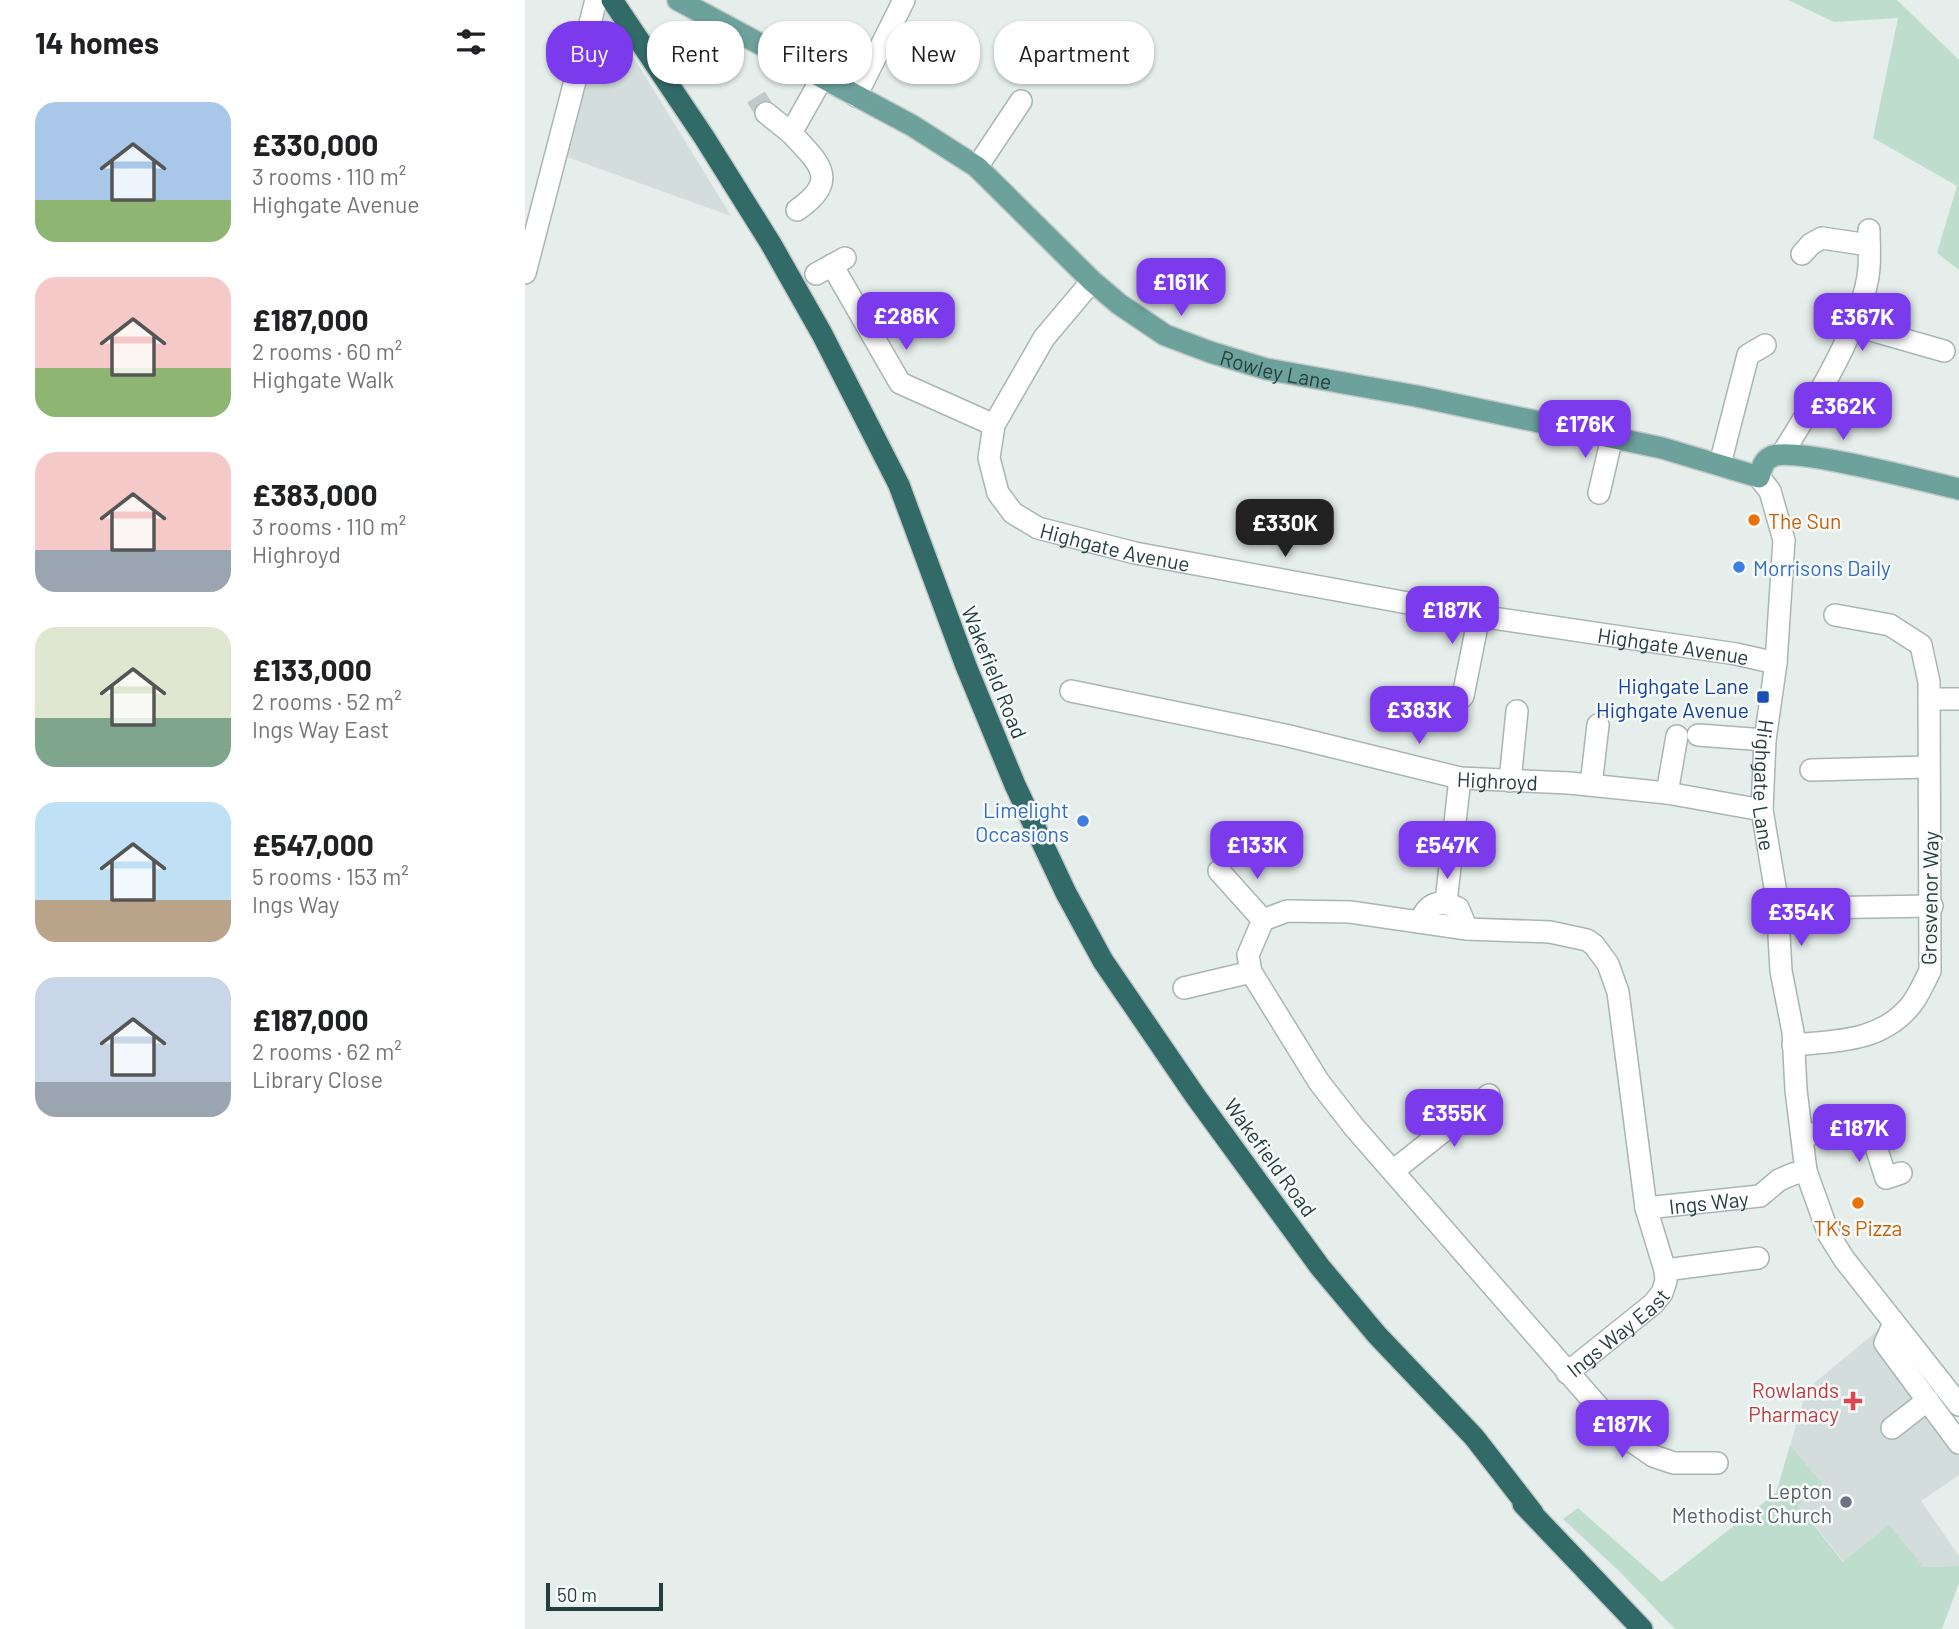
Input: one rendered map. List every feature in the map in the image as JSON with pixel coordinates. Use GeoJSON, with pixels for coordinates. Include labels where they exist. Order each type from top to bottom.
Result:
{"type":"FeatureCollection","features":[{"type":"Feature","properties":{"kind":"highway","name":"Wakefield Road"},"geometry":{"type":"LineString","coordinates":[[612,0],[704,137],[823,334],[899,485],[956,641],[1015,785],[1066,893],[1103,961],[1196,1097],[1320,1267],[1377,1335],[1474,1437],[1533,1513],[1642,1629]]}},
{"type":"Feature","properties":{"kind":"main road","name":"Rowley Lane"},"geometry":{"type":"LineString","coordinates":[[678,0],[758,43]]}},
{"type":"Feature","properties":{"kind":"main road","name":"Rowley Lane"},"geometry":{"type":"LineString","coordinates":[[833,84],[913,126],[977,167],[1092,281],[1119,304],[1164,335],[1266,369],[1416,396],[1612,437],[1684,453],[1759,477]]}},
{"type":"Feature","properties":{"kind":"main road"},"geometry":{"type":"LineString","coordinates":[[1759,477],[1764,462],[1772,456],[1782,454],[1821,459],[1959,489]]}},
{"type":"Feature","properties":{"kind":"street"},"geometry":{"type":"LineString","coordinates":[[525,273],[596,0]]}},
{"type":"Feature","properties":{"kind":"street"},"geometry":{"type":"LineString","coordinates":[[856,96],[904,0]]}},
{"type":"Feature","properties":{"kind":"street"},"geometry":{"type":"LineString","coordinates":[[791,133],[819,84]]}},
{"type":"Feature","properties":{"kind":"street"},"geometry":{"type":"LineString","coordinates":[[977,167],[1021,100]]}},
{"type":"Feature","properties":{"kind":"street"},"geometry":{"type":"LineString","coordinates":[[766,113],[791,133],[818,162],[822,177],[820,190],[797,210]]}},
{"type":"Feature","properties":{"kind":"street"},"geometry":{"type":"LineString","coordinates":[[1782,454],[1809,411],[1853,325],[1863,298],[1869,269],[1869,238],[1822,238],[1811,244],[1802,254]]}},
{"type":"Feature","properties":{"kind":"street"},"geometry":{"type":"LineString","coordinates":[[831,266],[900,383],[994,425]]}},
{"type":"Feature","properties":{"kind":"street","name":"Highgate Avenue"},"geometry":{"type":"LineString","coordinates":[[1092,281],[1044,338],[994,425],[989,458],[998,494],[1013,513],[1038,527],[1135,553],[1479,616],[1736,654],[1776,663]]}},
{"type":"Feature","properties":{"kind":"street"},"geometry":{"type":"LineString","coordinates":[[1853,325],[1944,352]]}},
{"type":"Feature","properties":{"kind":"street"},"geometry":{"type":"LineString","coordinates":[[1720,464],[1748,355],[1765,345]]}},
{"type":"Feature","properties":{"kind":"street"},"geometry":{"type":"LineString","coordinates":[[1599,493],[1612,437]]}},
{"type":"Feature","properties":{"kind":"street","name":"Highgate Lane"},"geometry":{"type":"LineString","coordinates":[[1759,477],[1770,491],[1784,540],[1776,663],[1765,740],[1762,810],[1777,899],[1781,971],[1793,1045],[1806,1171],[1829,1235],[1844,1259],[1959,1405]]}},
{"type":"Feature","properties":{"kind":"street","name":"Grosvenor Way"},"geometry":{"type":"LineString","coordinates":[[1793,1045],[1856,1039],[1885,1028],[1911,1005],[1930,971],[1932,906],[1929,682],[1921,645],[1890,625],[1835,615]]}},
{"type":"Feature","properties":{"kind":"street"},"geometry":{"type":"LineString","coordinates":[[1419,698],[1458,701],[1463,696],[1479,616]]}},
{"type":"Feature","properties":{"kind":"street","name":"Highroyd"},"geometry":{"type":"LineString","coordinates":[[1071,691],[1285,735],[1460,778],[1591,785],[1667,793],[1762,810]]}},
{"type":"Feature","properties":{"kind":"street"},"geometry":{"type":"LineString","coordinates":[[1929,699],[1959,699]]}},
{"type":"Feature","properties":{"kind":"street"},"geometry":{"type":"LineString","coordinates":[[1510,781],[1517,711]]}},
{"type":"Feature","properties":{"kind":"street"},"geometry":{"type":"LineString","coordinates":[[1591,785],[1598,725]]}},
{"type":"Feature","properties":{"kind":"street"},"geometry":{"type":"LineString","coordinates":[[1667,793],[1687,735],[1765,740]]}},
{"type":"Feature","properties":{"kind":"street"},"geometry":{"type":"LineString","coordinates":[[1811,770],[1929,767]]}},
{"type":"Feature","properties":{"kind":"street"},"geometry":{"type":"LineString","coordinates":[[1446,902],[1460,778]]}},
{"type":"Feature","properties":{"kind":"street"},"geometry":{"type":"LineString","coordinates":[[1184,988],[1251,972],[1248,956],[1263,920],[1219,871]]}},
{"type":"Feature","properties":{"kind":"street"},"geometry":{"type":"LineString","coordinates":[[1420,922],[1424,911],[1434,904],[1446,902],[1458,908],[1467,929]]}},
{"type":"Feature","properties":{"kind":"street"},"geometry":{"type":"LineString","coordinates":[[1808,908],[1932,906]]}},
{"type":"Feature","properties":{"kind":"street","name":"Ings Way East"},"geometry":{"type":"LineString","coordinates":[[1251,972],[1319,1082],[1567,1373],[1653,1304],[1662,1293],[1666,1281],[1665,1270],[1646,1209],[1618,992],[1608,964],[1594,945],[1587,940],[1550,932],[1467,929],[1350,912],[1287,911],[1263,920]]}},
{"type":"Feature","properties":{"kind":"street"},"geometry":{"type":"LineString","coordinates":[[1394,1171],[1489,1095]]}},
{"type":"Feature","properties":{"kind":"street"},"geometry":{"type":"LineString","coordinates":[[1802,1137],[1867,1119],[1886,1178],[1901,1173]]}},
{"type":"Feature","properties":{"kind":"street","name":"Ings Way"},"geometry":{"type":"LineString","coordinates":[[1646,1209],[1760,1196],[1779,1180],[1806,1171]]}},
{"type":"Feature","properties":{"kind":"street"},"geometry":{"type":"LineString","coordinates":[[1665,1270],[1758,1258]]}},
{"type":"Feature","properties":{"kind":"street"},"geometry":{"type":"LineString","coordinates":[[1894,1323],[1885,1343],[1959,1443]]}},
{"type":"Feature","properties":{"kind":"street"},"geometry":{"type":"LineString","coordinates":[[1567,1373],[1630,1440],[1653,1456],[1674,1463],[1717,1463]]}},
{"type":"Feature","properties":{"kind":"street"},"geometry":{"type":"LineString","coordinates":[[1892,1428],[1928,1401]]}},
{"type":"Feature","properties":{"kind":"shaded area"},"geometry":{"type":"Polygon","coordinates":[[[602,6],[611,21],[599,21],[602,6]]]}},
{"type":"Feature","properties":{"kind":"shaded area"},"geometry":{"type":"Polygon","coordinates":[[[633,56],[647,79],[647,84],[650,84],[731,216],[567,157],[584,84],[633,84],[633,56]]]}},
{"type":"Feature","properties":{"kind":"shaded area"},"geometry":{"type":"Polygon","coordinates":[[[1883,1326],[1959,1425],[1959,1475],[1921,1501],[1959,1556],[1959,1566],[1924,1567],[1844,1562],[1798,1504],[1823,1484],[1790,1445],[1807,1389],[1883,1326]]]}},
{"type":"Feature","properties":{"kind":"green space"},"geometry":{"type":"Polygon","coordinates":[[[1788,0],[1897,0],[1959,60],[1959,270],[1937,253],[1957,186],[1873,138],[1898,18],[1834,22],[1788,0]]]}},
{"type":"Feature","properties":{"kind":"green space"},"geometry":{"type":"Polygon","coordinates":[[[1790,1445],[1823,1484],[1798,1505],[1843,1562],[1889,1525],[1924,1567],[1959,1566],[1959,1583],[1942,1629],[1675,1629],[1619,1571],[1563,1519],[1578,1508],[1662,1582],[1776,1493],[1790,1445]]]}},
{"type":"Feature","properties":{"kind":"tunnel"},"geometry":{"type":"LineString","coordinates":[[756,97],[766,113]]}},
{"type":"Feature","properties":{"kind":"place","name":"The Sun"},"geometry":{"type":"Point","coordinates":[1754,520]}},
{"type":"Feature","properties":{"kind":"place","name":"Morrisons Daily"},"geometry":{"type":"Point","coordinates":[1739,567]}},
{"type":"Feature","properties":{"kind":"place","name":"Highgate Lane Highgate Avenue"},"geometry":{"type":"Point","coordinates":[1763,697]}},
{"type":"Feature","properties":{"kind":"place","name":"Limelight Occasions"},"geometry":{"type":"Point","coordinates":[1083,821]}},
{"type":"Feature","properties":{"kind":"place","name":"TK's Pizza"},"geometry":{"type":"Point","coordinates":[1858,1203]}},
{"type":"Feature","properties":{"kind":"place","name":"Rowlands Pharmacy"},"geometry":{"type":"Point","coordinates":[1853,1401]}},
{"type":"Feature","properties":{"kind":"place","name":"Lepton Methodist Church"},"geometry":{"type":"Point","coordinates":[1846,1502]}}]}
